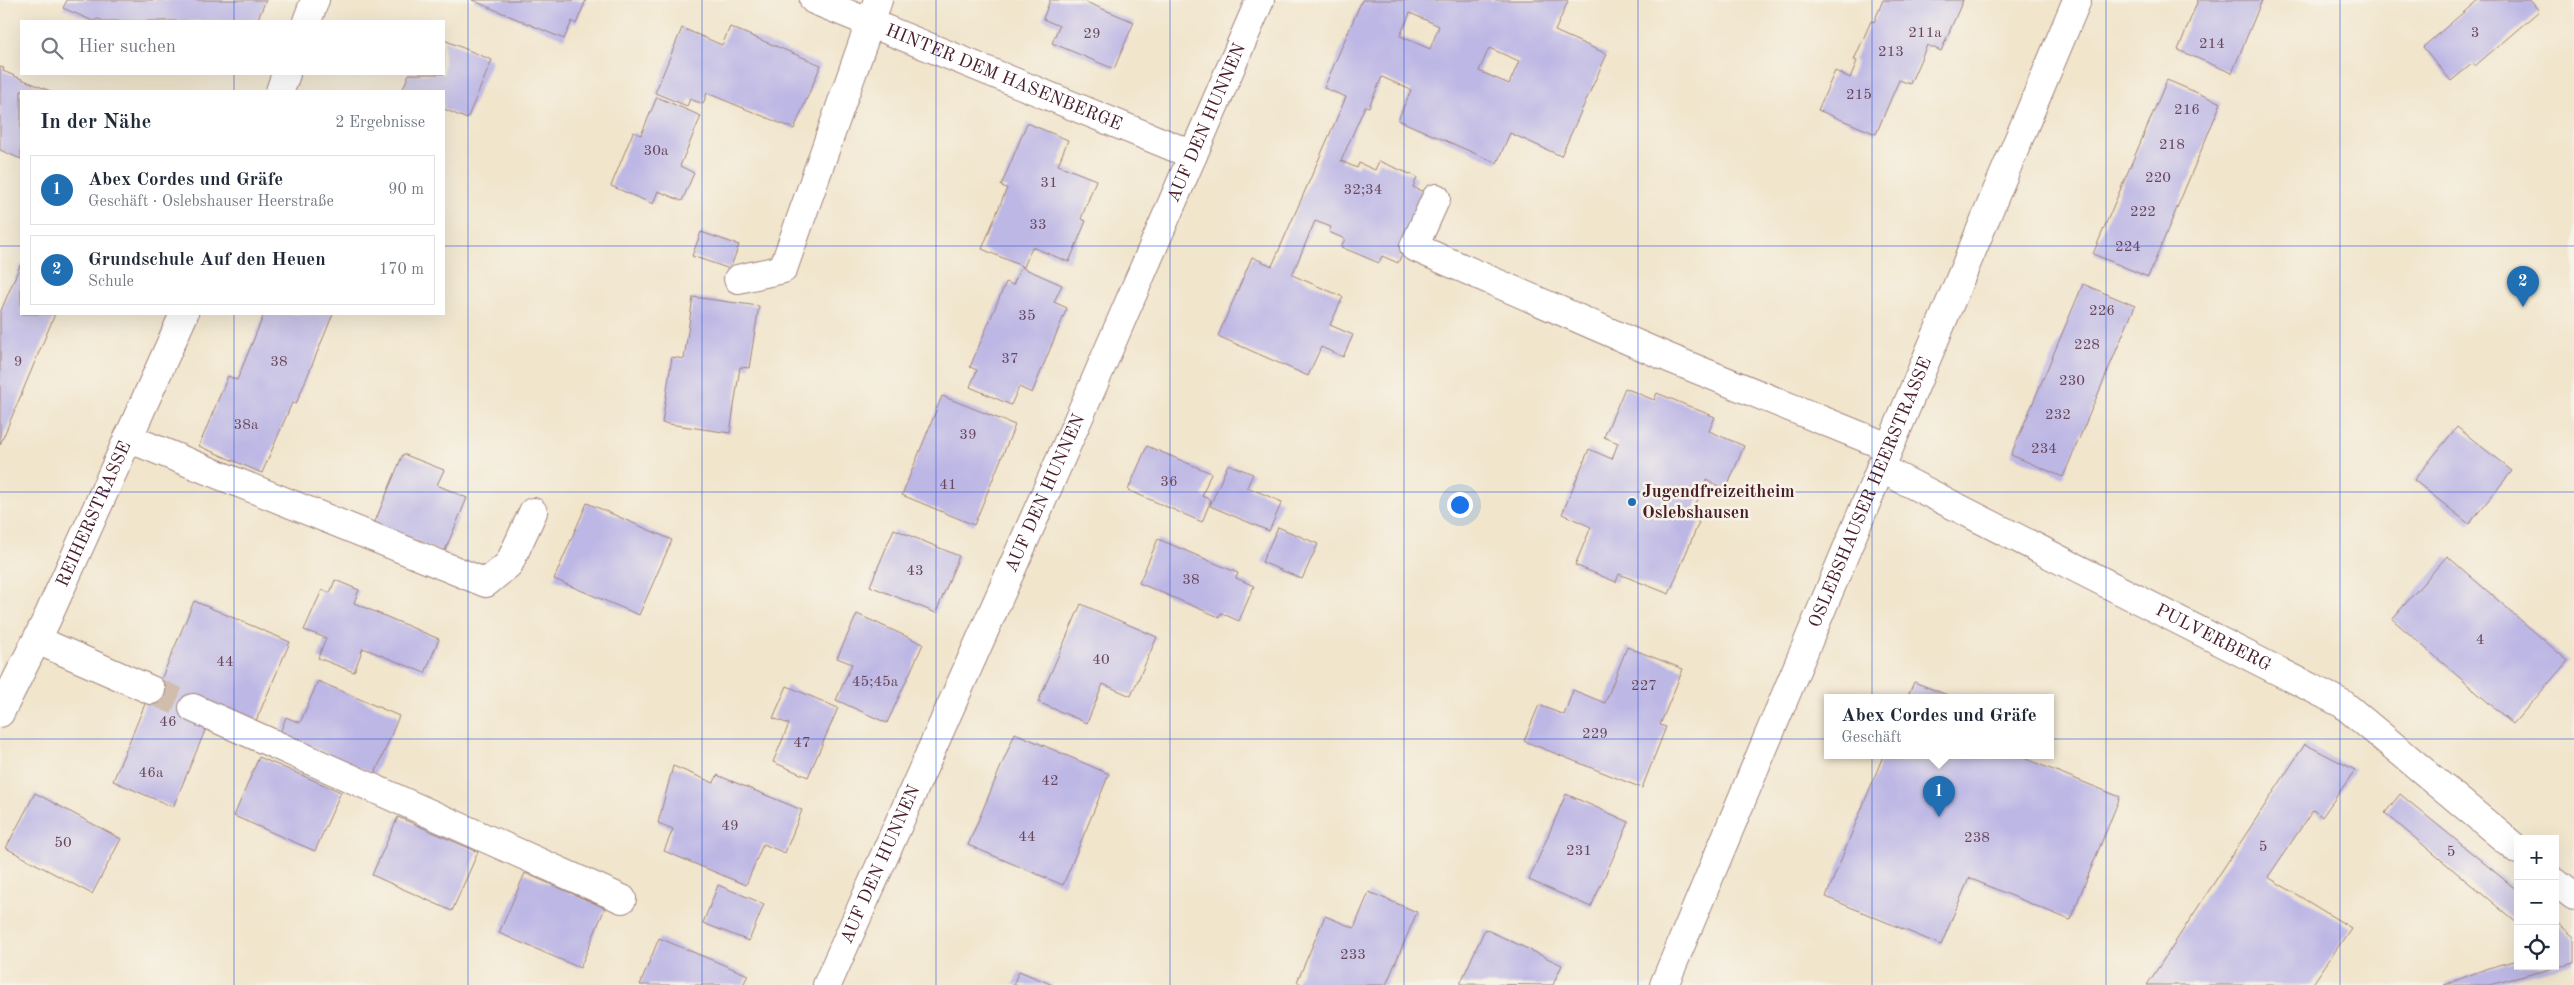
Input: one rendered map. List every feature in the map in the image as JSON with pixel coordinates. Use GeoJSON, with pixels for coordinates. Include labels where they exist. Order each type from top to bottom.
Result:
{"type":"FeatureCollection","features":[{"type":"Feature","properties":{"kind":"street"},"geometry":{"type":"LineString","coordinates":[[307,20],[315,0]]}},
{"type":"Feature","properties":{"kind":"street","name":"HINTER DEM HASENBERGE"},"geometry":{"type":"LineString","coordinates":[[814,0],[874,11],[1193,155]]}},
{"type":"Feature","properties":{"kind":"street","name":"AUF DEN HUNNEN"},"geometry":{"type":"LineString","coordinates":[[826,985],[1092,388],[1260,0]]}},
{"type":"Feature","properties":{"kind":"street","name":"OSLEBSHAUSER HEERSTRASSE"},"geometry":{"type":"LineString","coordinates":[[1664,985],[2077,0]]}},
{"type":"Feature","properties":{"kind":"street"},"geometry":{"type":"LineString","coordinates":[[738,279],[783,269],[874,11]]}},
{"type":"Feature","properties":{"kind":"street"},"geometry":{"type":"LineString","coordinates":[[280,90],[286,75]]}},
{"type":"Feature","properties":{"kind":"street","name":"PULVERBERG"},"geometry":{"type":"LineString","coordinates":[[1436,198],[1414,247],[1669,358],[1884,457],[2343,704],[2514,847]]}},
{"type":"Feature","properties":{"kind":"street","name":"REIHERSTRASSE"},"geometry":{"type":"LineString","coordinates":[[0,713],[37,640],[184,315]]}},
{"type":"Feature","properties":{"kind":"street"},"geometry":{"type":"LineString","coordinates":[[128,438],[486,583],[509,564],[534,512]]}},
{"type":"Feature","properties":{"kind":"street"},"geometry":{"type":"LineString","coordinates":[[37,640],[151,690]]}},
{"type":"Feature","properties":{"kind":"street"},"geometry":{"type":"LineString","coordinates":[[193,708],[622,899]]}},
{"type":"Feature","properties":{"kind":"street"},"geometry":{"type":"LineString","coordinates":[[2559,884],[2574,896]]}},
{"type":"Feature","properties":{"kind":"building"},"geometry":{"type":"Polygon","coordinates":[[[67,0],[266,0],[257,20],[91,20],[63,8],[67,0]]]}},
{"type":"Feature","properties":{"kind":"building"},"geometry":{"type":"Polygon","coordinates":[[[472,0],[586,0],[576,24],[572,21],[564,39],[472,0]]]}},
{"type":"Feature","properties":{"kind":"building"},"geometry":{"type":"Polygon","coordinates":[[[1050,0],[1081,0],[1134,22],[1114,69],[1052,43],[1059,26],[1043,19],[1050,0]]]}},
{"type":"Feature","properties":{"kind":"building"},"geometry":{"type":"Polygon","coordinates":[[[1362,0],[1565,0],[1568,1],[1555,31],[1607,54],[1561,156],[1510,133],[1497,163],[1398,120],[1411,90],[1382,77],[1369,107],[1365,106],[1341,161],[1357,168],[1359,163],[1375,170],[1379,161],[1417,177],[1413,187],[1428,194],[1398,263],[1382,256],[1379,263],[1341,247],[1345,239],[1329,232],[1331,227],[1315,221],[1292,275],[1343,297],[1330,325],[1353,335],[1343,357],[1321,347],[1308,376],[1218,336],[1252,257],[1272,266],[1346,97],[1324,88],[1362,0]],[[1410,13],[1400,36],[1430,49],[1439,26],[1410,13]],[[1489,48],[1479,71],[1509,84],[1519,61],[1489,48]]]}},
{"type":"Feature","properties":{"kind":"building"},"geometry":{"type":"Polygon","coordinates":[[[1883,0],[1963,0],[1941,51],[1927,45],[1910,84],[1899,80],[1876,134],[1818,110],[1835,71],[1850,78],[1857,61],[1854,60],[1871,21],[1874,22],[1883,0]]]}},
{"type":"Feature","properties":{"kind":"building"},"geometry":{"type":"Polygon","coordinates":[[[2198,0],[2262,0],[2232,73],[2178,50],[2198,0]]]}},
{"type":"Feature","properties":{"kind":"building"},"geometry":{"type":"Polygon","coordinates":[[[2478,0],[2530,0],[2539,11],[2475,66],[2473,63],[2451,81],[2423,47],[2478,0]]]}},
{"type":"Feature","properties":{"kind":"building"},"geometry":{"type":"Polygon","coordinates":[[[730,27],[821,65],[794,129],[707,93],[703,104],[690,99],[687,106],[655,93],[682,28],[722,45],[730,27]]]}},
{"type":"Feature","properties":{"kind":"building"},"geometry":{"type":"Polygon","coordinates":[[[445,40],[492,60],[467,119],[445,109],[445,90],[402,90],[409,75],[445,75],[445,40]]]}},
{"type":"Feature","properties":{"kind":"building"},"geometry":{"type":"Polygon","coordinates":[[[0,67],[4,68],[3,71],[48,90],[20,90],[20,159],[0,150],[0,67]]]}},
{"type":"Feature","properties":{"kind":"building"},"geometry":{"type":"Polygon","coordinates":[[[2167,80],[2221,103],[2148,277],[2093,254],[2167,80]]]}},
{"type":"Feature","properties":{"kind":"building"},"geometry":{"type":"Polygon","coordinates":[[[657,97],[701,116],[680,166],[694,173],[682,201],[658,191],[653,204],[611,186],[633,132],[641,135],[657,97]]]}},
{"type":"Feature","properties":{"kind":"building"},"geometry":{"type":"Polygon","coordinates":[[[1027,123],[1068,140],[1058,165],[1096,180],[1081,219],[1086,221],[1069,262],[1032,247],[1024,267],[982,249],[1007,188],[1001,186],[1027,123]]]}},
{"type":"Feature","properties":{"kind":"building"},"geometry":{"type":"Polygon","coordinates":[[[701,232],[739,245],[730,269],[692,256],[701,232]]]}},
{"type":"Feature","properties":{"kind":"building"},"geometry":{"type":"Polygon","coordinates":[[[20,265],[20,315],[55,315],[0,445],[0,313],[20,265]]]}},
{"type":"Feature","properties":{"kind":"building"},"geometry":{"type":"Polygon","coordinates":[[[1021,267],[1062,285],[1054,302],[1067,308],[1032,393],[1019,387],[1011,405],[970,387],[977,370],[970,367],[1006,282],[1013,285],[1021,267]]]}},
{"type":"Feature","properties":{"kind":"building"},"geometry":{"type":"Polygon","coordinates":[[[2083,284],[2135,306],[2063,477],[2011,455],[2083,284]]]}},
{"type":"Feature","properties":{"kind":"building"},"geometry":{"type":"Polygon","coordinates":[[[693,297],[759,306],[749,368],[740,367],[730,433],[662,423],[672,357],[684,359],[693,297]]]}},
{"type":"Feature","properties":{"kind":"building"},"geometry":{"type":"Polygon","coordinates":[[[264,315],[333,315],[296,404],[292,403],[262,473],[199,446],[228,376],[237,380],[264,315]]]}},
{"type":"Feature","properties":{"kind":"building","name":"Jugendfreizeitheim Oslebshausen"},"geometry":{"type":"Polygon","coordinates":[[[1625,388],[1654,400],[1657,393],[1715,417],[1709,431],[1744,446],[1726,490],[1706,480],[1690,518],[1699,522],[1669,594],[1619,574],[1616,582],[1575,565],[1591,527],[1562,514],[1589,449],[1612,459],[1618,443],[1604,437],[1625,388]]]}},
{"type":"Feature","properties":{"kind":"building"},"geometry":{"type":"Polygon","coordinates":[[[942,396],[1015,425],[974,525],[902,495],[942,396]]]}},
{"type":"Feature","properties":{"kind":"building"},"geometry":{"type":"Polygon","coordinates":[[[2457,427],[2512,471],[2469,524],[2414,480],[2457,427]]]}},
{"type":"Feature","properties":{"kind":"building"},"geometry":{"type":"Polygon","coordinates":[[[1147,446],[1211,473],[1202,496],[1211,500],[1202,522],[1128,490],[1147,446]]]}},
{"type":"Feature","properties":{"kind":"building"},"geometry":{"type":"Polygon","coordinates":[[[403,454],[444,470],[437,485],[467,498],[444,553],[374,524],[403,454]]]}},
{"type":"Feature","properties":{"kind":"building"},"geometry":{"type":"Polygon","coordinates":[[[1228,464],[1253,474],[1247,487],[1282,502],[1269,531],[1210,506],[1228,464]]]}},
{"type":"Feature","properties":{"kind":"building"},"geometry":{"type":"Polygon","coordinates":[[[587,503],[672,540],[639,615],[554,579],[587,503]]]}},
{"type":"Feature","properties":{"kind":"building"},"geometry":{"type":"Polygon","coordinates":[[[1278,527],[1318,544],[1302,579],[1262,562],[1278,527]]]}},
{"type":"Feature","properties":{"kind":"building"},"geometry":{"type":"Polygon","coordinates":[[[894,529],[959,556],[936,613],[870,586],[894,529]]]}},
{"type":"Feature","properties":{"kind":"building"},"geometry":{"type":"Polygon","coordinates":[[[1158,539],[1238,573],[1236,578],[1254,586],[1239,621],[1221,613],[1219,617],[1139,583],[1158,539]]]}},
{"type":"Feature","properties":{"kind":"building"},"geometry":{"type":"Polygon","coordinates":[[[2447,556],[2568,661],[2513,724],[2392,619],[2447,556]]]}},
{"type":"Feature","properties":{"kind":"building"},"geometry":{"type":"Polygon","coordinates":[[[335,580],[359,590],[354,603],[439,639],[425,673],[363,648],[354,672],[318,658],[326,638],[304,630],[322,590],[330,593],[335,580]]]}},
{"type":"Feature","properties":{"kind":"building"},"geometry":{"type":"Polygon","coordinates":[[[194,601],[290,642],[255,723],[207,726],[173,807],[113,781],[155,680],[160,682],[194,601]]]}},
{"type":"Feature","properties":{"kind":"building"},"geometry":{"type":"Polygon","coordinates":[[[1081,604],[1157,637],[1131,696],[1103,684],[1087,723],[1038,702],[1081,604]]]}},
{"type":"Feature","properties":{"kind":"building"},"geometry":{"type":"Polygon","coordinates":[[[857,614],[923,644],[887,723],[836,700],[852,664],[837,658],[857,614]]]}},
{"type":"Feature","properties":{"kind":"building"},"geometry":{"type":"Polygon","coordinates":[[[1627,647],[1683,669],[1660,725],[1666,727],[1642,788],[1524,741],[1539,705],[1564,715],[1573,690],[1605,703],[1627,647]]]}},
{"type":"Feature","properties":{"kind":"building"},"geometry":{"type":"Polygon","coordinates":[[[318,681],[399,716],[375,774],[280,733],[286,717],[300,723],[318,681]]]}},
{"type":"Feature","properties":{"kind":"building"},"geometry":{"type":"Polygon","coordinates":[[[1914,682],[1945,694],[1909,694],[1914,682]]]}},
{"type":"Feature","properties":{"kind":"building"},"geometry":{"type":"Polygon","coordinates":[[[787,686],[838,708],[808,777],[773,762],[789,724],[773,718],[787,686]]]}},
{"type":"Feature","properties":{"kind":"building"},"geometry":{"type":"Polygon","coordinates":[[[1015,733],[1109,774],[1063,885],[968,845],[1015,733]]]}},
{"type":"Feature","properties":{"kind":"building"},"geometry":{"type":"Polygon","coordinates":[[[2305,744],[2355,770],[2322,817],[2313,810],[2268,877],[2351,928],[2312,985],[2147,985],[2305,744]]]}},
{"type":"Feature","properties":{"kind":"building"},"geometry":{"type":"Polygon","coordinates":[[[259,757],[341,792],[315,851],[234,816],[259,757]]]}},
{"type":"Feature","properties":{"kind":"building"},"geometry":{"type":"Polygon","coordinates":[[[1882,759],[2026,759],[2120,797],[2070,920],[1969,878],[1941,945],[1826,897],[1882,759]]]}},
{"type":"Feature","properties":{"kind":"building"},"geometry":{"type":"Polygon","coordinates":[[[673,766],[714,783],[717,775],[802,810],[785,853],[763,844],[746,885],[664,851],[673,829],[658,823],[673,766]]]}},
{"type":"Feature","properties":{"kind":"building"},"geometry":{"type":"Polygon","coordinates":[[[35,793],[121,839],[92,894],[6,848],[35,793]]]}},
{"type":"Feature","properties":{"kind":"building"},"geometry":{"type":"Polygon","coordinates":[[[1566,794],[1629,822],[1591,907],[1529,880],[1566,794]]]}},
{"type":"Feature","properties":{"kind":"building"},"geometry":{"type":"Polygon","coordinates":[[[2400,794],[2514,888],[2514,921],[2385,813],[2400,794]]]}},
{"type":"Feature","properties":{"kind":"building"},"geometry":{"type":"Polygon","coordinates":[[[398,817],[478,852],[452,911],[372,875],[398,817]]]}},
{"type":"Feature","properties":{"kind":"building"},"geometry":{"type":"Polygon","coordinates":[[[525,873],[605,908],[580,968],[499,933],[525,873]]]}},
{"type":"Feature","properties":{"kind":"building"},"geometry":{"type":"Polygon","coordinates":[[[718,885],[764,904],[749,941],[703,923],[718,885]]]}},
{"type":"Feature","properties":{"kind":"building"},"geometry":{"type":"Polygon","coordinates":[[[1369,892],[1417,912],[1386,985],[1303,985],[1297,982],[1325,916],[1354,928],[1369,892]]]}},
{"type":"Feature","properties":{"kind":"building"},"geometry":{"type":"Polygon","coordinates":[[[2559,924],[2574,937],[2574,963],[2559,967],[2559,924]]]}},
{"type":"Feature","properties":{"kind":"building"},"geometry":{"type":"Polygon","coordinates":[[[1485,929],[1562,965],[1553,985],[1460,984],[1485,929]]]}},
{"type":"Feature","properties":{"kind":"building"},"geometry":{"type":"Polygon","coordinates":[[[659,938],[748,975],[743,985],[640,985],[659,938]]]}},
{"type":"Feature","properties":{"kind":"building"},"geometry":{"type":"Polygon","coordinates":[[[2514,961],[2514,970],[2547,970],[2489,985],[2444,985],[2488,968],[2514,961]]]}},
{"type":"Feature","properties":{"kind":"building"},"geometry":{"type":"Polygon","coordinates":[[[1019,971],[1053,985],[1013,985],[1019,971]]]}},
{"type":"Feature","properties":{"kind":"tunnel"},"geometry":{"type":"LineString","coordinates":[[151,690],[193,708]]}},
{"type":"Feature","properties":{"kind":"place","name":"Grundschule Auf den Heuen"},"geometry":{"type":"Point","coordinates":[2523,307]}},
{"type":"Feature","properties":{"kind":"place","name":"Jugendfreizeitheim Oslebshausen"},"geometry":{"type":"Point","coordinates":[1632,502]}},
{"type":"Feature","properties":{"kind":"place","name":"Abex Cordes und Gräfe"},"geometry":{"type":"Point","coordinates":[1939,817]}}]}
